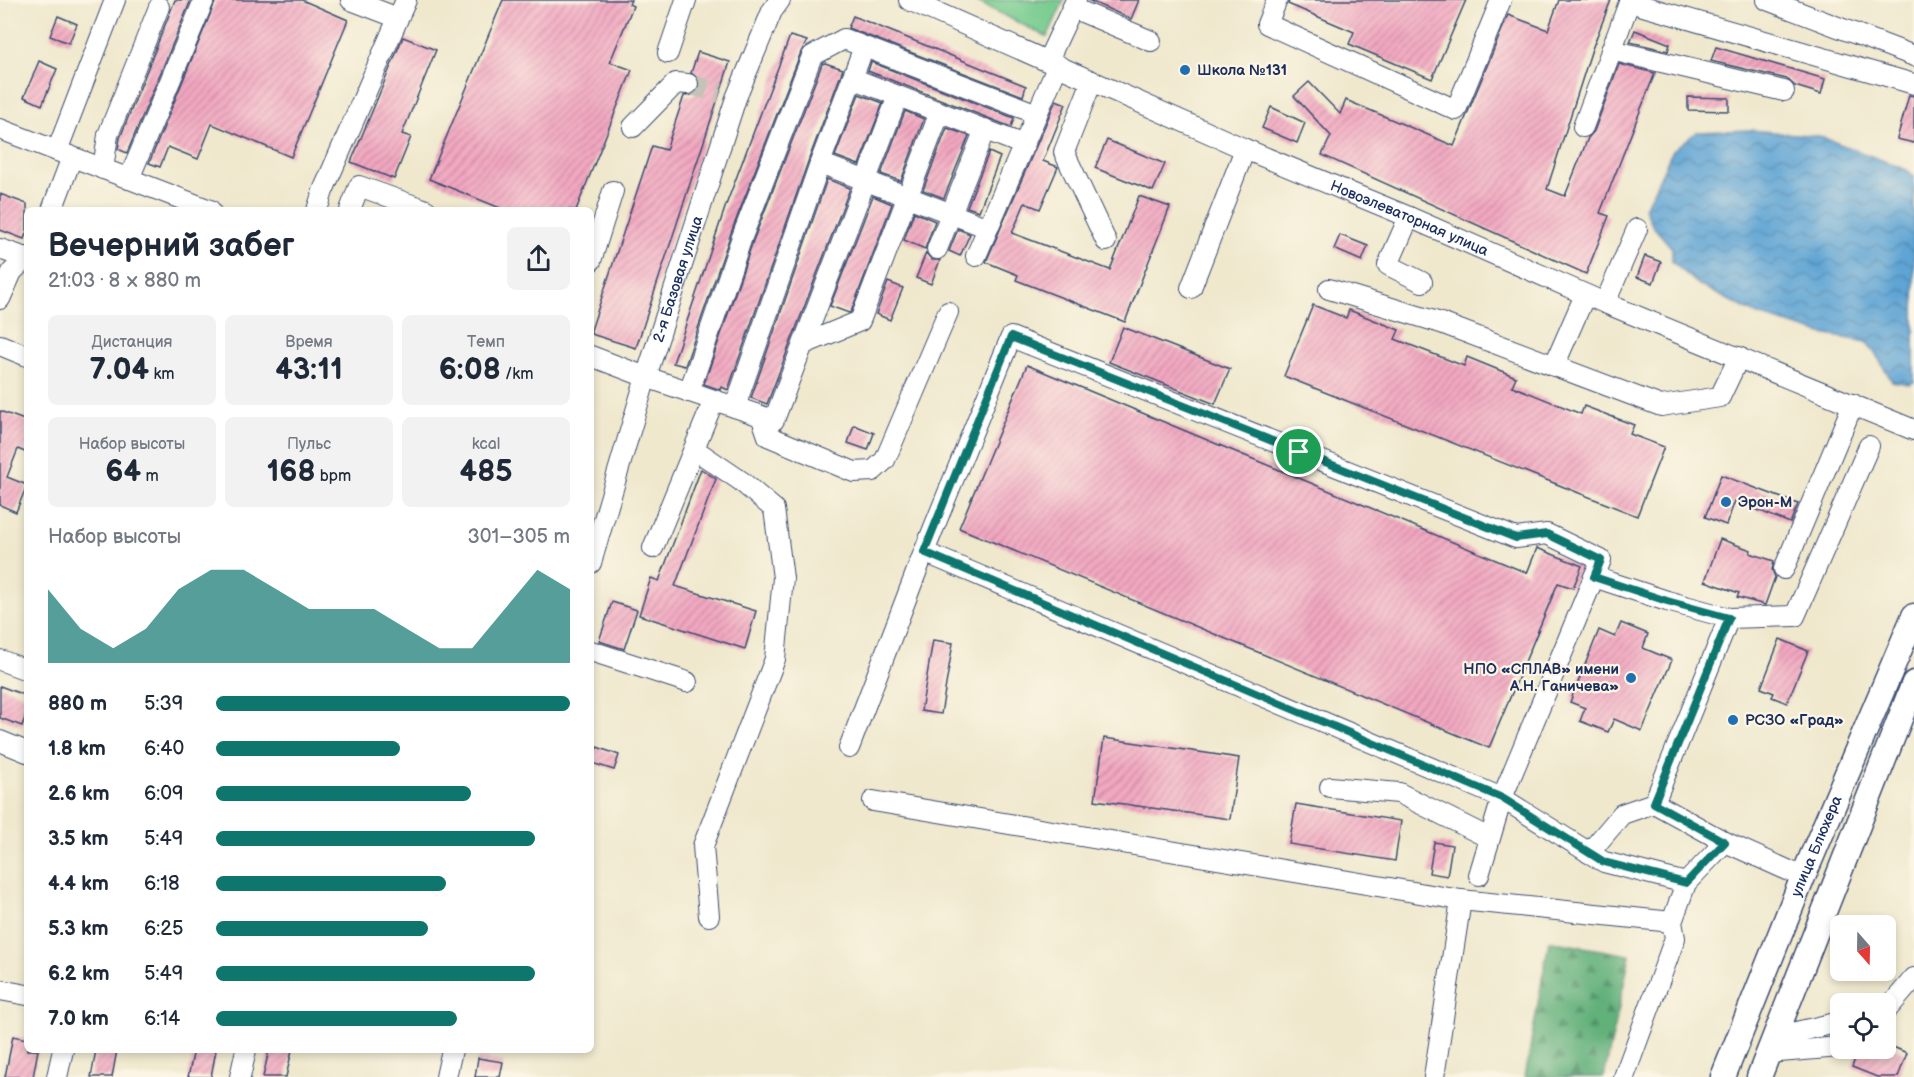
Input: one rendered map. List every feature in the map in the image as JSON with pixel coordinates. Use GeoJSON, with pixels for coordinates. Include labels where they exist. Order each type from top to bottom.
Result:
{"type":"FeatureCollection","features":[{"type":"Feature","properties":{"kind":"main road","name":"улица Блюхера"},"geometry":{"type":"LineString","coordinates":[[1723,1077],[1803,877],[1908,647],[1914,616]]}},
{"type":"Feature","properties":{"kind":"main road","name":"улица Блюхера"},"geometry":{"type":"LineString","coordinates":[[1759,1077],[1914,683]]}},
{"type":"Feature","properties":{"kind":"street"},"geometry":{"type":"LineString","coordinates":[[53,207],[64,154],[115,0]]}},
{"type":"Feature","properties":{"kind":"street"},"geometry":{"type":"LineString","coordinates":[[129,179],[204,0]]}},
{"type":"Feature","properties":{"kind":"street"},"geometry":{"type":"LineString","coordinates":[[351,0],[398,18]]}},
{"type":"Feature","properties":{"kind":"street"},"geometry":{"type":"LineString","coordinates":[[318,207],[406,0]]}},
{"type":"Feature","properties":{"kind":"street"},"geometry":{"type":"LineString","coordinates":[[668,53],[686,0]]}},
{"type":"Feature","properties":{"kind":"street","name":"2-я Базовая улица"},"geometry":{"type":"LineString","coordinates":[[594,553],[728,95],[780,0]]}},
{"type":"Feature","properties":{"kind":"street"},"geometry":{"type":"LineString","coordinates":[[1277,0],[1267,24],[1456,110],[1501,0]]}},
{"type":"Feature","properties":{"kind":"street"},"geometry":{"type":"LineString","coordinates":[[1767,0],[1914,56]]}},
{"type":"Feature","properties":{"kind":"street","name":"Новоэлеваторная улица"},"geometry":{"type":"LineString","coordinates":[[913,1],[1245,149],[1409,217],[1585,295],[1914,430]]}},
{"type":"Feature","properties":{"kind":"street"},"geometry":{"type":"LineString","coordinates":[[1583,127],[1629,1],[1914,84]]}},
{"type":"Feature","properties":{"kind":"street"},"geometry":{"type":"LineString","coordinates":[[976,256],[1037,114],[1074,4],[1151,41]]}},
{"type":"Feature","properties":{"kind":"street"},"geometry":{"type":"LineString","coordinates":[[103,169],[108,135],[159,7]]}},
{"type":"Feature","properties":{"kind":"street"},"geometry":{"type":"LineString","coordinates":[[689,392],[742,237],[812,56],[844,39],[1037,114]]}},
{"type":"Feature","properties":{"kind":"street"},"geometry":{"type":"LineString","coordinates":[[735,407],[820,163],[864,47]]}},
{"type":"Feature","properties":{"kind":"street"},"geometry":{"type":"LineString","coordinates":[[1611,50],[1784,91]]}},
{"type":"Feature","properties":{"kind":"street"},"geometry":{"type":"LineString","coordinates":[[852,78],[1024,145]]}},
{"type":"Feature","properties":{"kind":"street"},"geometry":{"type":"LineString","coordinates":[[1092,81],[1064,152],[1106,241]]}},
{"type":"Feature","properties":{"kind":"street"},"geometry":{"type":"LineString","coordinates":[[633,127],[676,83],[688,84]]}},
{"type":"Feature","properties":{"kind":"street"},"geometry":{"type":"LineString","coordinates":[[594,357],[774,420],[898,96]]}},
{"type":"Feature","properties":{"kind":"street"},"geometry":{"type":"LineString","coordinates":[[804,344],[860,321],[940,112]]}},
{"type":"Feature","properties":{"kind":"street"},"geometry":{"type":"LineString","coordinates":[[0,129],[202,207]]}},
{"type":"Feature","properties":{"kind":"street"},"geometry":{"type":"LineString","coordinates":[[937,249],[985,129]]}},
{"type":"Feature","properties":{"kind":"street"},"geometry":{"type":"LineString","coordinates":[[1191,288],[1245,149]]}},
{"type":"Feature","properties":{"kind":"street"},"geometry":{"type":"LineString","coordinates":[[820,163],[988,228]]}},
{"type":"Feature","properties":{"kind":"street"},"geometry":{"type":"LineString","coordinates":[[351,207],[359,186],[418,207]]}},
{"type":"Feature","properties":{"kind":"street"},"geometry":{"type":"LineString","coordinates":[[594,251],[613,191]]}},
{"type":"Feature","properties":{"kind":"street"},"geometry":{"type":"LineString","coordinates":[[1409,217],[1388,265],[1422,282]]}},
{"type":"Feature","properties":{"kind":"street"},"geometry":{"type":"LineString","coordinates":[[1605,303],[1637,229]]}},
{"type":"Feature","properties":{"kind":"street"},"geometry":{"type":"LineString","coordinates":[[0,249],[24,257]]}},
{"type":"Feature","properties":{"kind":"street"},"geometry":{"type":"LineString","coordinates":[[0,299],[12,272],[24,260]]}},
{"type":"Feature","properties":{"kind":"street"},"geometry":{"type":"LineString","coordinates":[[1329,289],[1441,323],[1661,406],[1720,397],[1739,357]]}},
{"type":"Feature","properties":{"kind":"street"},"geometry":{"type":"LineString","coordinates":[[1554,366],[1585,295]]}},
{"type":"Feature","properties":{"kind":"street"},"geometry":{"type":"LineString","coordinates":[[761,416],[768,436],[854,472],[873,471],[885,460],[948,312]]}},
{"type":"Feature","properties":{"kind":"street"},"geometry":{"type":"LineString","coordinates":[[849,748],[924,552],[1011,337],[1516,538],[1547,534],[1601,560],[1502,798],[1479,875]]}},
{"type":"Feature","properties":{"kind":"street"},"geometry":{"type":"LineString","coordinates":[[0,345],[24,355]]}},
{"type":"Feature","properties":{"kind":"street"},"geometry":{"type":"LineString","coordinates":[[653,548],[714,400]]}},
{"type":"Feature","properties":{"kind":"street"},"geometry":{"type":"LineString","coordinates":[[1784,569],[1852,404]]}},
{"type":"Feature","properties":{"kind":"street"},"geometry":{"type":"LineString","coordinates":[[1594,577],[1729,618],[1795,616],[1869,446]]}},
{"type":"Feature","properties":{"kind":"street"},"geometry":{"type":"LineString","coordinates":[[694,449],[741,481],[774,509],[783,578],[775,659],[703,846],[709,916]]}},
{"type":"Feature","properties":{"kind":"street"},"geometry":{"type":"LineString","coordinates":[[924,552],[1502,798],[1604,862],[1686,883]]}},
{"type":"Feature","properties":{"kind":"street"},"geometry":{"type":"LineString","coordinates":[[1654,803],[1729,618]]}},
{"type":"Feature","properties":{"kind":"street"},"geometry":{"type":"LineString","coordinates":[[594,652],[687,682]]}},
{"type":"Feature","properties":{"kind":"street"},"geometry":{"type":"LineString","coordinates":[[0,660],[24,669]]}},
{"type":"Feature","properties":{"kind":"street"},"geometry":{"type":"LineString","coordinates":[[0,741],[24,751]]}},
{"type":"Feature","properties":{"kind":"street"},"geometry":{"type":"LineString","coordinates":[[1330,787],[1399,793],[1489,838]]}},
{"type":"Feature","properties":{"kind":"street"},"geometry":{"type":"LineString","coordinates":[[873,801],[1461,900],[1672,922]]}},
{"type":"Feature","properties":{"kind":"street"},"geometry":{"type":"LineString","coordinates":[[1589,853],[1622,814],[1654,803],[1725,842],[1803,877]]}},
{"type":"Feature","properties":{"kind":"street"},"geometry":{"type":"LineString","coordinates":[[1624,1077],[1675,938],[1672,922],[1686,883],[1725,842]]}},
{"type":"Feature","properties":{"kind":"street"},"geometry":{"type":"LineString","coordinates":[[1434,1077],[1461,900]]}},
{"type":"Feature","properties":{"kind":"street"},"geometry":{"type":"LineString","coordinates":[[1896,999],[1914,978]]}},
{"type":"Feature","properties":{"kind":"street"},"geometry":{"type":"LineString","coordinates":[[0,990],[24,995]]}},
{"type":"Feature","properties":{"kind":"street"},"geometry":{"type":"LineString","coordinates":[[1771,1045],[1830,1025]]}},
{"type":"Feature","properties":{"kind":"street"},"geometry":{"type":"LineString","coordinates":[[1771,1045],[1830,1047]]}},
{"type":"Feature","properties":{"kind":"street"},"geometry":{"type":"LineString","coordinates":[[57,1077],[62,1053]]}},
{"type":"Feature","properties":{"kind":"street"},"geometry":{"type":"LineString","coordinates":[[240,1077],[245,1053]]}},
{"type":"Feature","properties":{"kind":"street"},"geometry":{"type":"LineString","coordinates":[[446,1077],[451,1053]]}},
{"type":"Feature","properties":{"kind":"green space"},"geometry":{"type":"Polygon","coordinates":[[[974,0],[1064,0],[1047,37],[974,0]]]}},
{"type":"Feature","properties":{"kind":"green space"},"geometry":{"type":"Polygon","coordinates":[[[1549,941],[1630,955],[1604,1077],[1525,1077],[1549,941]]]}},
{"type":"Feature","properties":{"kind":"water"},"geometry":{"type":"Polygon","coordinates":[[[1750,130],[1819,136],[1907,170],[1914,176],[1914,382],[1908,384],[1892,381],[1866,342],[1822,334],[1758,315],[1699,285],[1672,262],[1672,248],[1652,225],[1645,208],[1673,150],[1697,132],[1750,130]]]}},
{"type":"Feature","properties":{"kind":"building"},"geometry":{"type":"Polygon","coordinates":[[[175,0],[191,0],[127,153],[118,149],[120,138],[175,0]]]}},
{"type":"Feature","properties":{"kind":"building"},"geometry":{"type":"Polygon","coordinates":[[[216,0],[302,0],[348,20],[291,157],[212,124],[198,159],[168,147],[160,167],[149,163],[216,0]]]}},
{"type":"Feature","properties":{"kind":"building"},"geometry":{"type":"Polygon","coordinates":[[[503,0],[631,0],[629,4],[633,6],[610,62],[632,70],[577,207],[498,207],[429,179],[503,0]]]}},
{"type":"Feature","properties":{"kind":"building"},"geometry":{"type":"Polygon","coordinates":[[[1088,0],[1139,0],[1131,19],[1088,0]]]}},
{"type":"Feature","properties":{"kind":"building"},"geometry":{"type":"Polygon","coordinates":[[[1289,0],[1466,0],[1432,79],[1349,44],[1354,32],[1288,4],[1289,0]]]}},
{"type":"Feature","properties":{"kind":"building"},"geometry":{"type":"Polygon","coordinates":[[[1559,0],[1611,0],[1592,49],[1547,189],[1565,196],[1588,138],[1594,131],[1619,64],[1655,73],[1600,213],[1609,216],[1586,274],[1322,155],[1331,136],[1294,96],[1309,82],[1340,114],[1346,100],[1454,146],[1508,15],[1548,30],[1559,0]]]}},
{"type":"Feature","properties":{"kind":"building"},"geometry":{"type":"Polygon","coordinates":[[[58,16],[77,24],[69,43],[50,36],[58,16]]]}},
{"type":"Feature","properties":{"kind":"building"},"geometry":{"type":"Polygon","coordinates":[[[853,16],[1026,86],[1023,96],[848,28],[853,16]]]}},
{"type":"Feature","properties":{"kind":"building"},"geometry":{"type":"Polygon","coordinates":[[[1635,30],[1670,44],[1668,51],[1630,42],[1635,30]]]}},
{"type":"Feature","properties":{"kind":"building"},"geometry":{"type":"Polygon","coordinates":[[[790,36],[807,41],[731,233],[685,366],[673,363],[726,205],[790,36]]]}},
{"type":"Feature","properties":{"kind":"building"},"geometry":{"type":"Polygon","coordinates":[[[403,37],[436,50],[402,134],[411,137],[394,179],[351,162],[403,37]]]}},
{"type":"Feature","properties":{"kind":"building"},"geometry":{"type":"Polygon","coordinates":[[[1716,47],[1825,79],[1821,94],[1795,86],[1787,79],[1711,61],[1716,47]]]}},
{"type":"Feature","properties":{"kind":"building"},"geometry":{"type":"Polygon","coordinates":[[[698,52],[730,62],[636,348],[594,335],[594,321],[652,146],[666,150],[684,96],[693,95],[698,90],[699,79],[691,73],[698,52]]]}},
{"type":"Feature","properties":{"kind":"building"},"geometry":{"type":"Polygon","coordinates":[[[39,61],[57,69],[42,105],[24,97],[39,61]]]}},
{"type":"Feature","properties":{"kind":"building"},"geometry":{"type":"Polygon","coordinates":[[[871,62],[1014,118],[1011,127],[868,71],[871,62]]]}},
{"type":"Feature","properties":{"kind":"building"},"geometry":{"type":"Polygon","coordinates":[[[822,64],[843,69],[728,390],[722,387],[721,390],[704,384],[753,241],[822,64]]]}},
{"type":"Feature","properties":{"kind":"building"},"geometry":{"type":"Polygon","coordinates":[[[859,94],[883,103],[859,165],[835,156],[859,94]]]}},
{"type":"Feature","properties":{"kind":"building"},"geometry":{"type":"Polygon","coordinates":[[[1909,95],[1914,96],[1914,143],[1897,139],[1909,95]]]}},
{"type":"Feature","properties":{"kind":"building"},"geometry":{"type":"Polygon","coordinates":[[[1688,97],[1729,98],[1729,111],[1688,110],[1688,97]]]}},
{"type":"Feature","properties":{"kind":"building"},"geometry":{"type":"Polygon","coordinates":[[[1056,100],[1066,104],[1043,161],[1058,167],[1040,209],[1025,203],[1012,233],[1110,270],[1139,196],[1170,207],[1125,322],[1016,280],[1018,275],[986,262],[1056,100]]]}},
{"type":"Feature","properties":{"kind":"building"},"geometry":{"type":"Polygon","coordinates":[[[1271,107],[1305,123],[1297,143],[1262,128],[1271,107]]]}},
{"type":"Feature","properties":{"kind":"building"},"geometry":{"type":"Polygon","coordinates":[[[905,111],[924,119],[901,181],[881,174],[905,111]]]}},
{"type":"Feature","properties":{"kind":"building"},"geometry":{"type":"Polygon","coordinates":[[[947,128],[969,136],[944,198],[923,190],[947,128]]]}},
{"type":"Feature","properties":{"kind":"building"},"geometry":{"type":"Polygon","coordinates":[[[1107,140],[1165,164],[1153,191],[1095,168],[1107,140]]]}},
{"type":"Feature","properties":{"kind":"building"},"geometry":{"type":"Polygon","coordinates":[[[989,152],[1000,157],[979,211],[967,207],[989,152]]]}},
{"type":"Feature","properties":{"kind":"building"},"geometry":{"type":"Polygon","coordinates":[[[827,179],[850,188],[767,404],[751,398],[827,179]]]}},
{"type":"Feature","properties":{"kind":"building"},"geometry":{"type":"Polygon","coordinates":[[[0,194],[27,204],[27,207],[24,207],[24,239],[0,230],[0,194]]]}},
{"type":"Feature","properties":{"kind":"building"},"geometry":{"type":"Polygon","coordinates":[[[873,196],[892,204],[849,313],[830,306],[873,196]]]}},
{"type":"Feature","properties":{"kind":"building"},"geometry":{"type":"Polygon","coordinates":[[[914,212],[935,221],[925,249],[904,240],[914,212]]]}},
{"type":"Feature","properties":{"kind":"building"},"geometry":{"type":"Polygon","coordinates":[[[958,229],[970,234],[960,256],[949,251],[958,229]]]}},
{"type":"Feature","properties":{"kind":"building"},"geometry":{"type":"Polygon","coordinates":[[[1340,235],[1368,246],[1362,261],[1334,249],[1340,235]]]}},
{"type":"Feature","properties":{"kind":"building"},"geometry":{"type":"Polygon","coordinates":[[[926,253],[932,260],[940,260],[931,284],[916,278],[926,253]]]}},
{"type":"Feature","properties":{"kind":"building"},"geometry":{"type":"Polygon","coordinates":[[[1645,256],[1661,262],[1653,283],[1637,277],[1645,256]]]}},
{"type":"Feature","properties":{"kind":"building"},"geometry":{"type":"Polygon","coordinates":[[[888,282],[903,288],[890,320],[876,314],[888,282]]]}},
{"type":"Feature","properties":{"kind":"building"},"geometry":{"type":"Polygon","coordinates":[[[1313,305],[1346,318],[1349,310],[1399,330],[1395,339],[1464,366],[1467,357],[1516,377],[1512,386],[1581,414],[1584,406],[1634,425],[1630,434],[1664,447],[1637,516],[1284,376],[1313,305]]]}},
{"type":"Feature","properties":{"kind":"building"},"geometry":{"type":"Polygon","coordinates":[[[1123,327],[1230,369],[1215,404],[1109,362],[1123,327]]]}},
{"type":"Feature","properties":{"kind":"building"},"geometry":{"type":"Polygon","coordinates":[[[1027,365],[1527,573],[1537,548],[1582,566],[1573,588],[1558,583],[1489,748],[959,528],[1027,365]]]}},
{"type":"Feature","properties":{"kind":"building"},"geometry":{"type":"Polygon","coordinates":[[[0,411],[24,420],[24,452],[18,449],[7,477],[24,484],[24,492],[16,512],[0,505],[0,411]]]}},
{"type":"Feature","properties":{"kind":"building"},"geometry":{"type":"Polygon","coordinates":[[[854,425],[874,433],[868,450],[848,443],[854,425]]]}},
{"type":"Feature","properties":{"kind":"building"},"geometry":{"type":"Polygon","coordinates":[[[701,469],[716,479],[675,586],[756,611],[745,649],[639,615],[651,578],[659,581],[701,469]]]}},
{"type":"Feature","properties":{"kind":"building"},"geometry":{"type":"Polygon","coordinates":[[[1721,475],[1798,504],[1790,523],[1735,501],[1726,525],[1705,517],[1721,475]]]}},
{"type":"Feature","properties":{"kind":"building"},"geometry":{"type":"Polygon","coordinates":[[[1720,539],[1774,561],[1772,570],[1775,577],[1765,605],[1737,597],[1739,593],[1705,581],[1720,539]]]}},
{"type":"Feature","properties":{"kind":"building"},"geometry":{"type":"Polygon","coordinates":[[[612,602],[637,610],[624,649],[599,641],[612,602]]]}},
{"type":"Feature","properties":{"kind":"building"},"geometry":{"type":"Polygon","coordinates":[[[1621,623],[1648,634],[1643,648],[1672,660],[1642,731],[1614,719],[1608,732],[1580,721],[1585,708],[1570,702],[1599,630],[1615,637],[1621,623]]]}},
{"type":"Feature","properties":{"kind":"building"},"geometry":{"type":"Polygon","coordinates":[[[1780,639],[1808,651],[1787,703],[1772,697],[1774,693],[1761,688],[1780,639]]]}},
{"type":"Feature","properties":{"kind":"building"},"geometry":{"type":"Polygon","coordinates":[[[933,640],[953,643],[941,714],[921,711],[933,640]]]}},
{"type":"Feature","properties":{"kind":"building"},"geometry":{"type":"Polygon","coordinates":[[[0,686],[24,695],[22,726],[0,718],[0,686]]]}},
{"type":"Feature","properties":{"kind":"building"},"geometry":{"type":"Polygon","coordinates":[[[1104,738],[1239,758],[1230,819],[1095,800],[1104,738]]]}},
{"type":"Feature","properties":{"kind":"building"},"geometry":{"type":"Polygon","coordinates":[[[597,747],[619,755],[614,770],[594,764],[597,747]]]}},
{"type":"Feature","properties":{"kind":"building"},"geometry":{"type":"Polygon","coordinates":[[[1296,804],[1401,821],[1395,861],[1289,844],[1296,804]]]}},
{"type":"Feature","properties":{"kind":"building"},"geometry":{"type":"Polygon","coordinates":[[[1434,842],[1452,845],[1447,876],[1429,873],[1434,842]]]}},
{"type":"Feature","properties":{"kind":"building"},"geometry":{"type":"Polygon","coordinates":[[[13,1036],[24,1038],[24,1053],[37,1053],[33,1077],[5,1077],[13,1036]]]}},
{"type":"Feature","properties":{"kind":"building"},"geometry":{"type":"Polygon","coordinates":[[[1896,1048],[1907,1053],[1898,1077],[1877,1077],[1852,1067],[1855,1059],[1896,1059],[1896,1048]]]}},
{"type":"Feature","properties":{"kind":"building"},"geometry":{"type":"Polygon","coordinates":[[[95,1053],[116,1053],[112,1077],[91,1077],[95,1053]]]}},
{"type":"Feature","properties":{"kind":"building"},"geometry":{"type":"Polygon","coordinates":[[[193,1053],[215,1053],[211,1077],[188,1077],[193,1053]]]}},
{"type":"Feature","properties":{"kind":"building"},"geometry":{"type":"Polygon","coordinates":[[[268,1053],[291,1053],[286,1077],[263,1077],[268,1053]]]}},
{"type":"Feature","properties":{"kind":"building"},"geometry":{"type":"Polygon","coordinates":[[[478,1058],[503,1062],[500,1077],[475,1077],[478,1058]]]}},
{"type":"Feature","properties":{"kind":"tunnel"},"geometry":{"type":"LineString","coordinates":[[688,84],[720,93]]}},
{"type":"Feature","properties":{"kind":"place","name":"Школа №131"},"geometry":{"type":"Point","coordinates":[1185,70]}},
{"type":"Feature","properties":{"kind":"place","name":"Эрон-М"},"geometry":{"type":"Point","coordinates":[1726,502]}},
{"type":"Feature","properties":{"kind":"place","name":"НПО «СПЛАВ» имени А.Н. Ганичева»"},"geometry":{"type":"Point","coordinates":[1631,678]}},
{"type":"Feature","properties":{"kind":"place","name":"РСЗО «Град»"},"geometry":{"type":"Point","coordinates":[1733,720]}},
{"type":"Feature","properties":{"kind":"route"},"geometry":{"type":"LineString","coordinates":[[1011,337],[1299,452],[1516,538],[1547,534],[1601,560],[1594,577],[1729,618],[1654,803],[1725,842],[1686,883],[1604,862],[1502,798],[924,552],[1011,337]]}}]}
